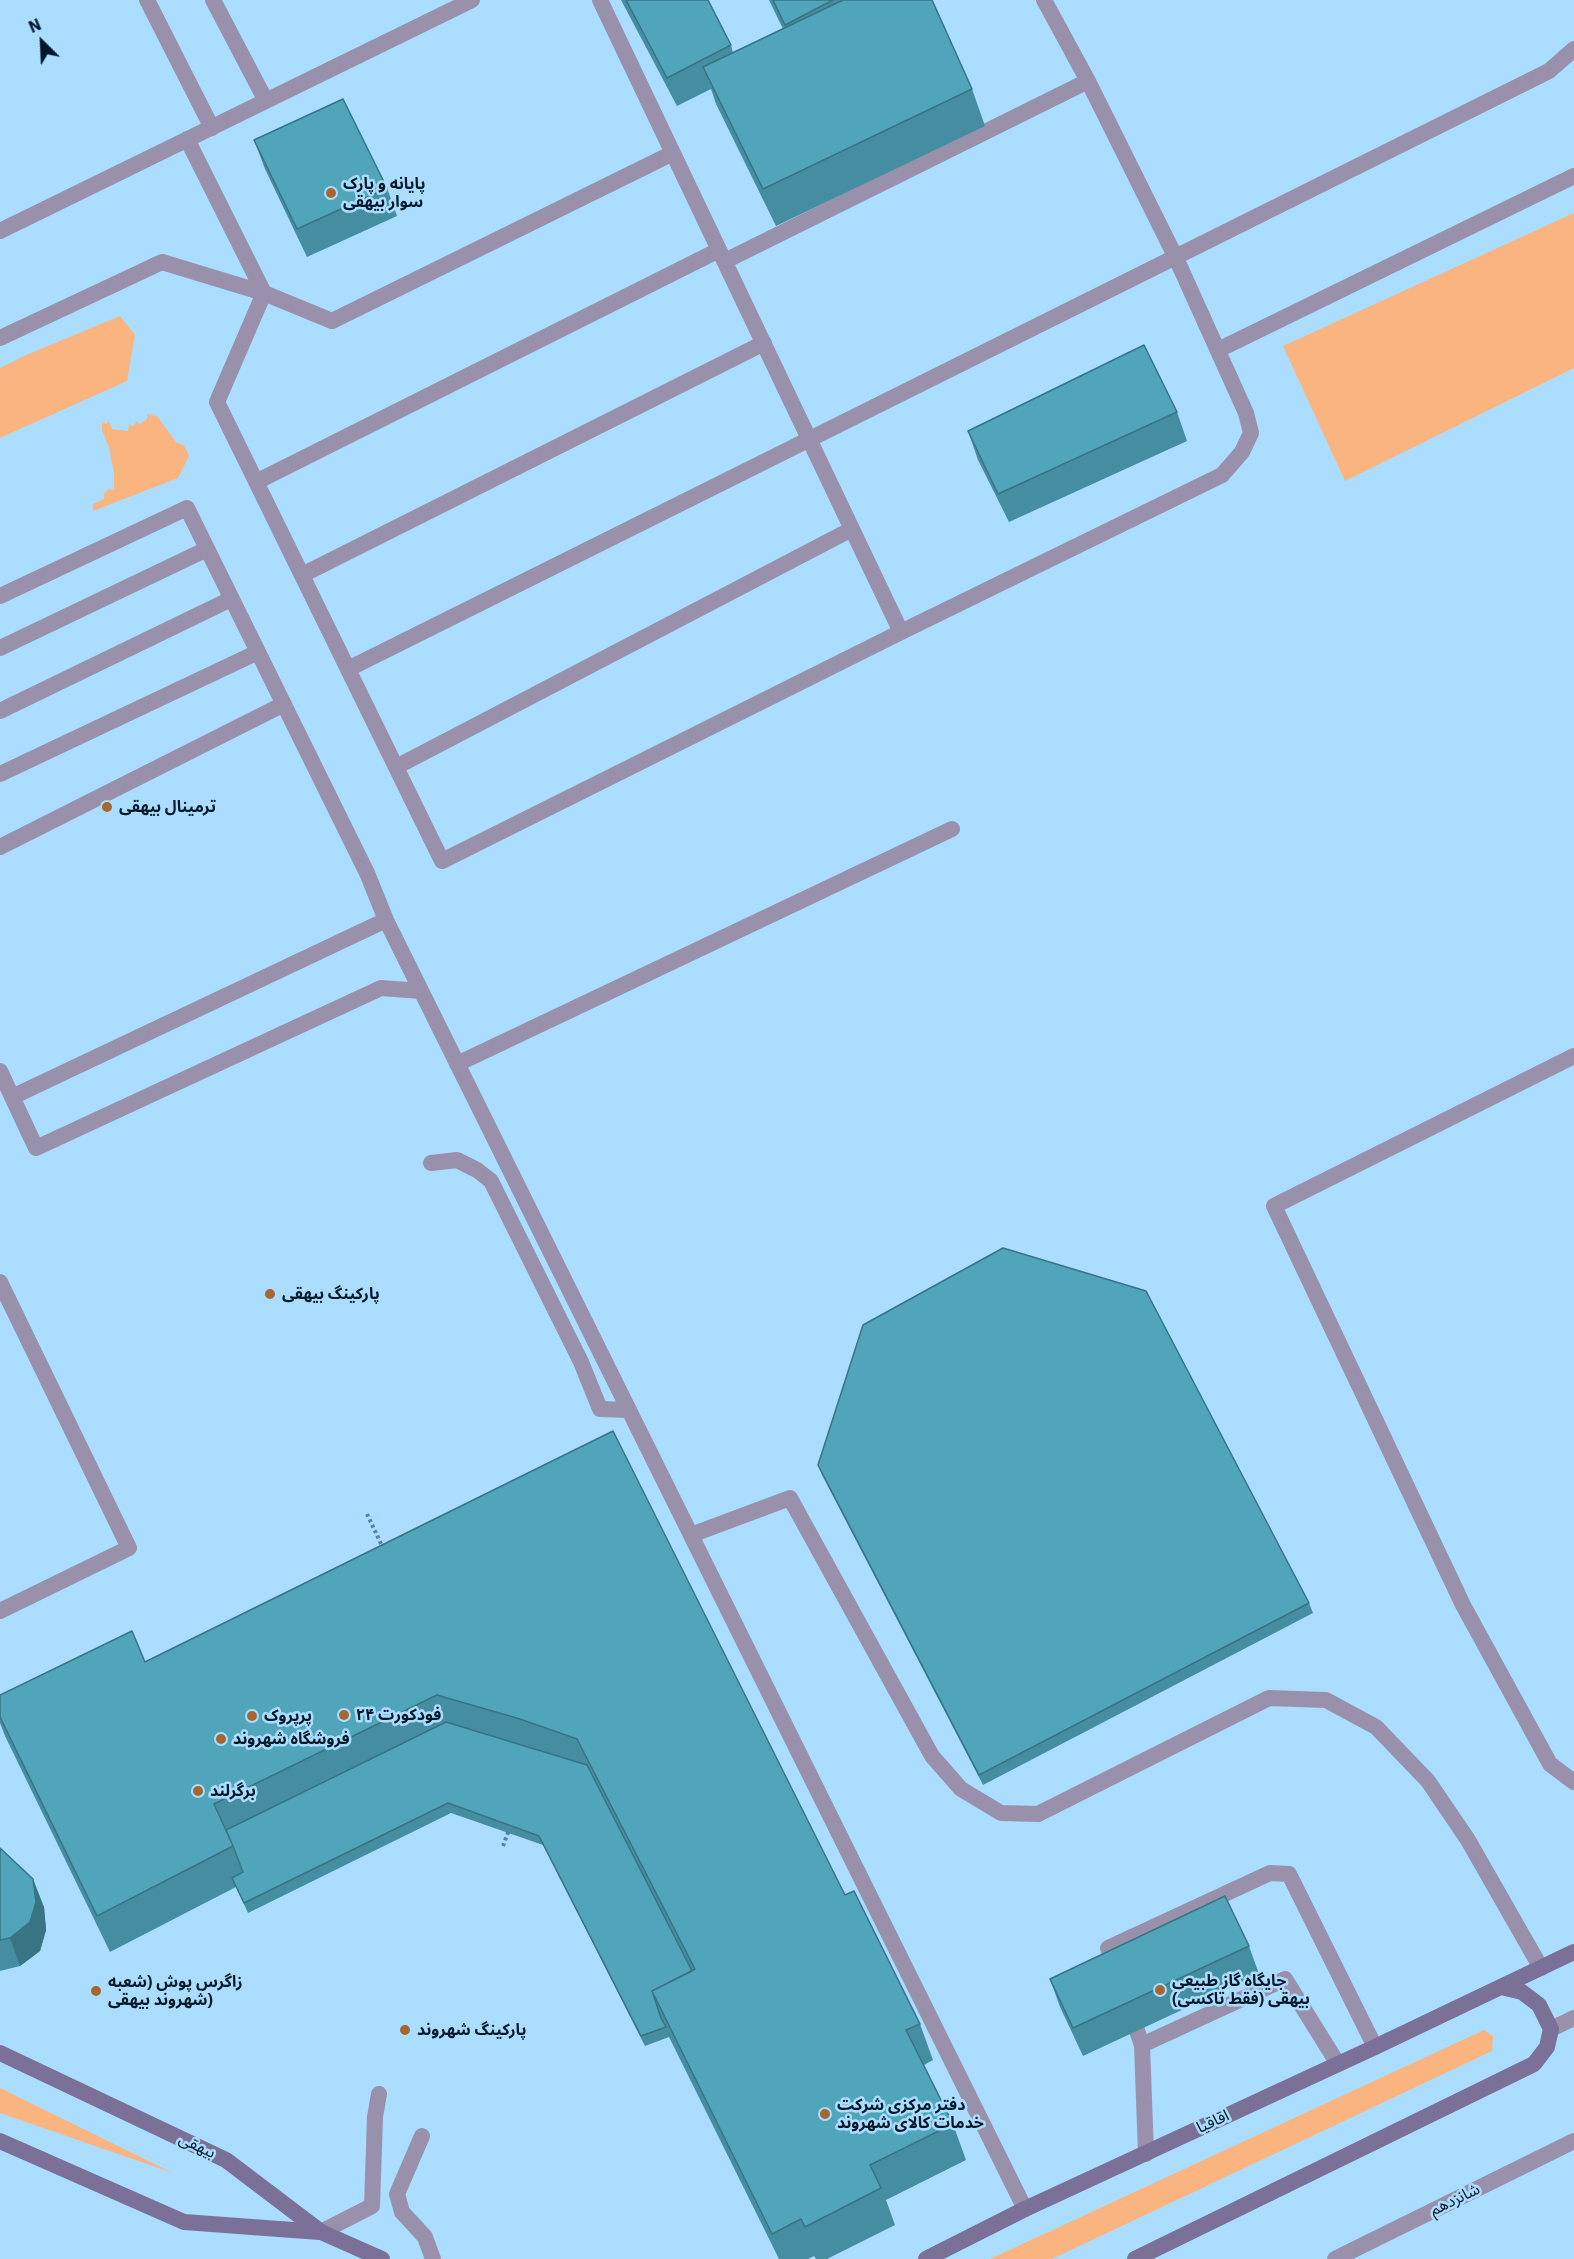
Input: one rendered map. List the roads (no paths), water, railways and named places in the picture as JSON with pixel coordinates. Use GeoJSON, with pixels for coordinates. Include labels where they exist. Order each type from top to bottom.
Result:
{"type":"FeatureCollection","features":[{"type":"Feature","properties":{"kind":"main road","name":"اقاقیا"},"geometry":{"type":"LineString","coordinates":[[926,2259],[1025,2209],[1574,1952]]}},
{"type":"Feature","properties":{"kind":"main road"},"geometry":{"type":"LineString","coordinates":[[1135,2259],[1534,2064],[1547,2047],[1551,2029],[1539,2005],[1522,1992],[1501,1987]]}},
{"type":"Feature","properties":{"kind":"main road","name":"بیهقی"},"geometry":{"type":"LineString","coordinates":[[0,2053],[226,2160],[321,2232],[382,2259]]}},
{"type":"Feature","properties":{"kind":"main road"},"geometry":{"type":"LineString","coordinates":[[0,2141],[184,2222],[321,2232]]}},
{"type":"Feature","properties":{"kind":"street"},"geometry":{"type":"LineString","coordinates":[[147,0],[212,128]]}},
{"type":"Feature","properties":{"kind":"street"},"geometry":{"type":"LineString","coordinates":[[213,0],[266,101]]}},
{"type":"Feature","properties":{"kind":"street"},"geometry":{"type":"LineString","coordinates":[[0,231],[472,0]]}},
{"type":"Feature","properties":{"kind":"street"},"geometry":{"type":"LineString","coordinates":[[600,0],[901,632]]}},
{"type":"Feature","properties":{"kind":"street"},"geometry":{"type":"LineString","coordinates":[[264,292],[217,402],[442,861],[1222,475],[1242,452],[1251,433],[1246,413],[1176,258],[1088,81],[1044,0]]}},
{"type":"Feature","properties":{"kind":"street"},"geometry":{"type":"LineString","coordinates":[[348,669],[1549,71],[1574,49]]}},
{"type":"Feature","properties":{"kind":"street"},"geometry":{"type":"LineString","coordinates":[[256,482],[722,255],[1088,81]]}},
{"type":"Feature","properties":{"kind":"street"},"geometry":{"type":"LineString","coordinates":[[187,140],[264,292]]}},
{"type":"Feature","properties":{"kind":"street"},"geometry":{"type":"LineString","coordinates":[[0,338],[162,262],[264,292],[332,321],[673,153]]}},
{"type":"Feature","properties":{"kind":"street"},"geometry":{"type":"LineString","coordinates":[[1218,350],[1574,177]]}},
{"type":"Feature","properties":{"kind":"street"},"geometry":{"type":"LineString","coordinates":[[302,575],[764,344]]}},
{"type":"Feature","properties":{"kind":"street"},"geometry":{"type":"LineString","coordinates":[[0,596],[187,508],[367,873],[386,920],[1025,2209]]}},
{"type":"Feature","properties":{"kind":"street"},"geometry":{"type":"LineString","coordinates":[[396,766],[852,529]]}},
{"type":"Feature","properties":{"kind":"street"},"geometry":{"type":"LineString","coordinates":[[0,648],[207,549]]}},
{"type":"Feature","properties":{"kind":"street"},"geometry":{"type":"LineString","coordinates":[[0,711],[231,599]]}},
{"type":"Feature","properties":{"kind":"street"},"geometry":{"type":"LineString","coordinates":[[0,774],[258,652]]}},
{"type":"Feature","properties":{"kind":"street"},"geometry":{"type":"LineString","coordinates":[[0,848],[284,704]]}},
{"type":"Feature","properties":{"kind":"street"},"geometry":{"type":"LineString","coordinates":[[457,1064],[952,829]]}},
{"type":"Feature","properties":{"kind":"street"},"geometry":{"type":"LineString","coordinates":[[12,1097],[386,920]]}},
{"type":"Feature","properties":{"kind":"street"},"geometry":{"type":"LineString","coordinates":[[0,1071],[36,1148],[381,988],[421,990]]}},
{"type":"Feature","properties":{"kind":"street"},"geometry":{"type":"LineString","coordinates":[[1574,1056],[1274,1206],[1463,1605],[1550,1764],[1574,1782]]}},
{"type":"Feature","properties":{"kind":"street"},"geometry":{"type":"LineString","coordinates":[[431,1163],[457,1160],[477,1170],[491,1181],[581,1362],[600,1409],[628,1410]]}},
{"type":"Feature","properties":{"kind":"street"},"geometry":{"type":"LineString","coordinates":[[0,1282],[129,1548],[0,1611]]}},
{"type":"Feature","properties":{"kind":"street"},"geometry":{"type":"LineString","coordinates":[[691,1535],[790,1498],[932,1756],[961,1789],[1001,1813],[1038,1814],[1269,1698],[1326,1700],[1376,1727],[1428,1781],[1468,1840],[1541,1968]]}},
{"type":"Feature","properties":{"kind":"street"},"geometry":{"type":"LineString","coordinates":[[1146,2154],[1142,2045],[1108,1948],[1270,1873],[1288,1874],[1375,2047]]}},
{"type":"Feature","properties":{"kind":"street"},"geometry":{"type":"LineString","coordinates":[[1142,2045],[1285,1979],[1338,2064]]}},
{"type":"Feature","properties":{"kind":"street"},"geometry":{"type":"LineString","coordinates":[[1551,2029],[1574,2018]]}},
{"type":"Feature","properties":{"kind":"street"},"geometry":{"type":"LineString","coordinates":[[321,2232],[372,2206],[375,2117],[379,2094]]}},
{"type":"Feature","properties":{"kind":"street"},"geometry":{"type":"LineString","coordinates":[[422,2136],[397,2194],[402,2212],[425,2237],[433,2259]]}},
{"type":"Feature","properties":{"kind":"street","name":"شانزدهم"},"geometry":{"type":"LineString","coordinates":[[1335,2259],[1574,2141]]}},
{"type":"Feature","properties":{"kind":"place","name":"پایانه و پارک سوار بیهقی"},"geometry":{"type":"Point","coordinates":[331,193]}},
{"type":"Feature","properties":{"kind":"place","name":"ترمینال بیهقی"},"geometry":{"type":"Point","coordinates":[107,807]}},
{"type":"Feature","properties":{"kind":"place","name":"پارکینگ بیهقی"},"geometry":{"type":"Point","coordinates":[270,1294]}},
{"type":"Feature","properties":{"kind":"place","name":"فودکورت ۲۴"},"geometry":{"type":"Point","coordinates":[344,1715]}},
{"type":"Feature","properties":{"kind":"place","name":"پرپروک"},"geometry":{"type":"Point","coordinates":[252,1716]}},
{"type":"Feature","properties":{"kind":"place","name":"فروشگاه شهروند"},"geometry":{"type":"Point","coordinates":[221,1739]}},
{"type":"Feature","properties":{"kind":"place","name":"برگرلند"},"geometry":{"type":"Point","coordinates":[198,1791]}},
{"type":"Feature","properties":{"kind":"place","name":"جایگاه گاز طبیعی بیهقی (فقط تاکسی)"},"geometry":{"type":"Point","coordinates":[1160,1990]}},
{"type":"Feature","properties":{"kind":"place","name":"زاگرس پوش (شعبه شهروند بیهقی)"},"geometry":{"type":"Point","coordinates":[96,1991]}},
{"type":"Feature","properties":{"kind":"place","name":"پارکینگ شهروند"},"geometry":{"type":"Point","coordinates":[405,2030]}},
{"type":"Feature","properties":{"kind":"place","name":"دفتر مرکزی شرکت خدمات کالای شهروند"},"geometry":{"type":"Point","coordinates":[825,2114]}}]}
